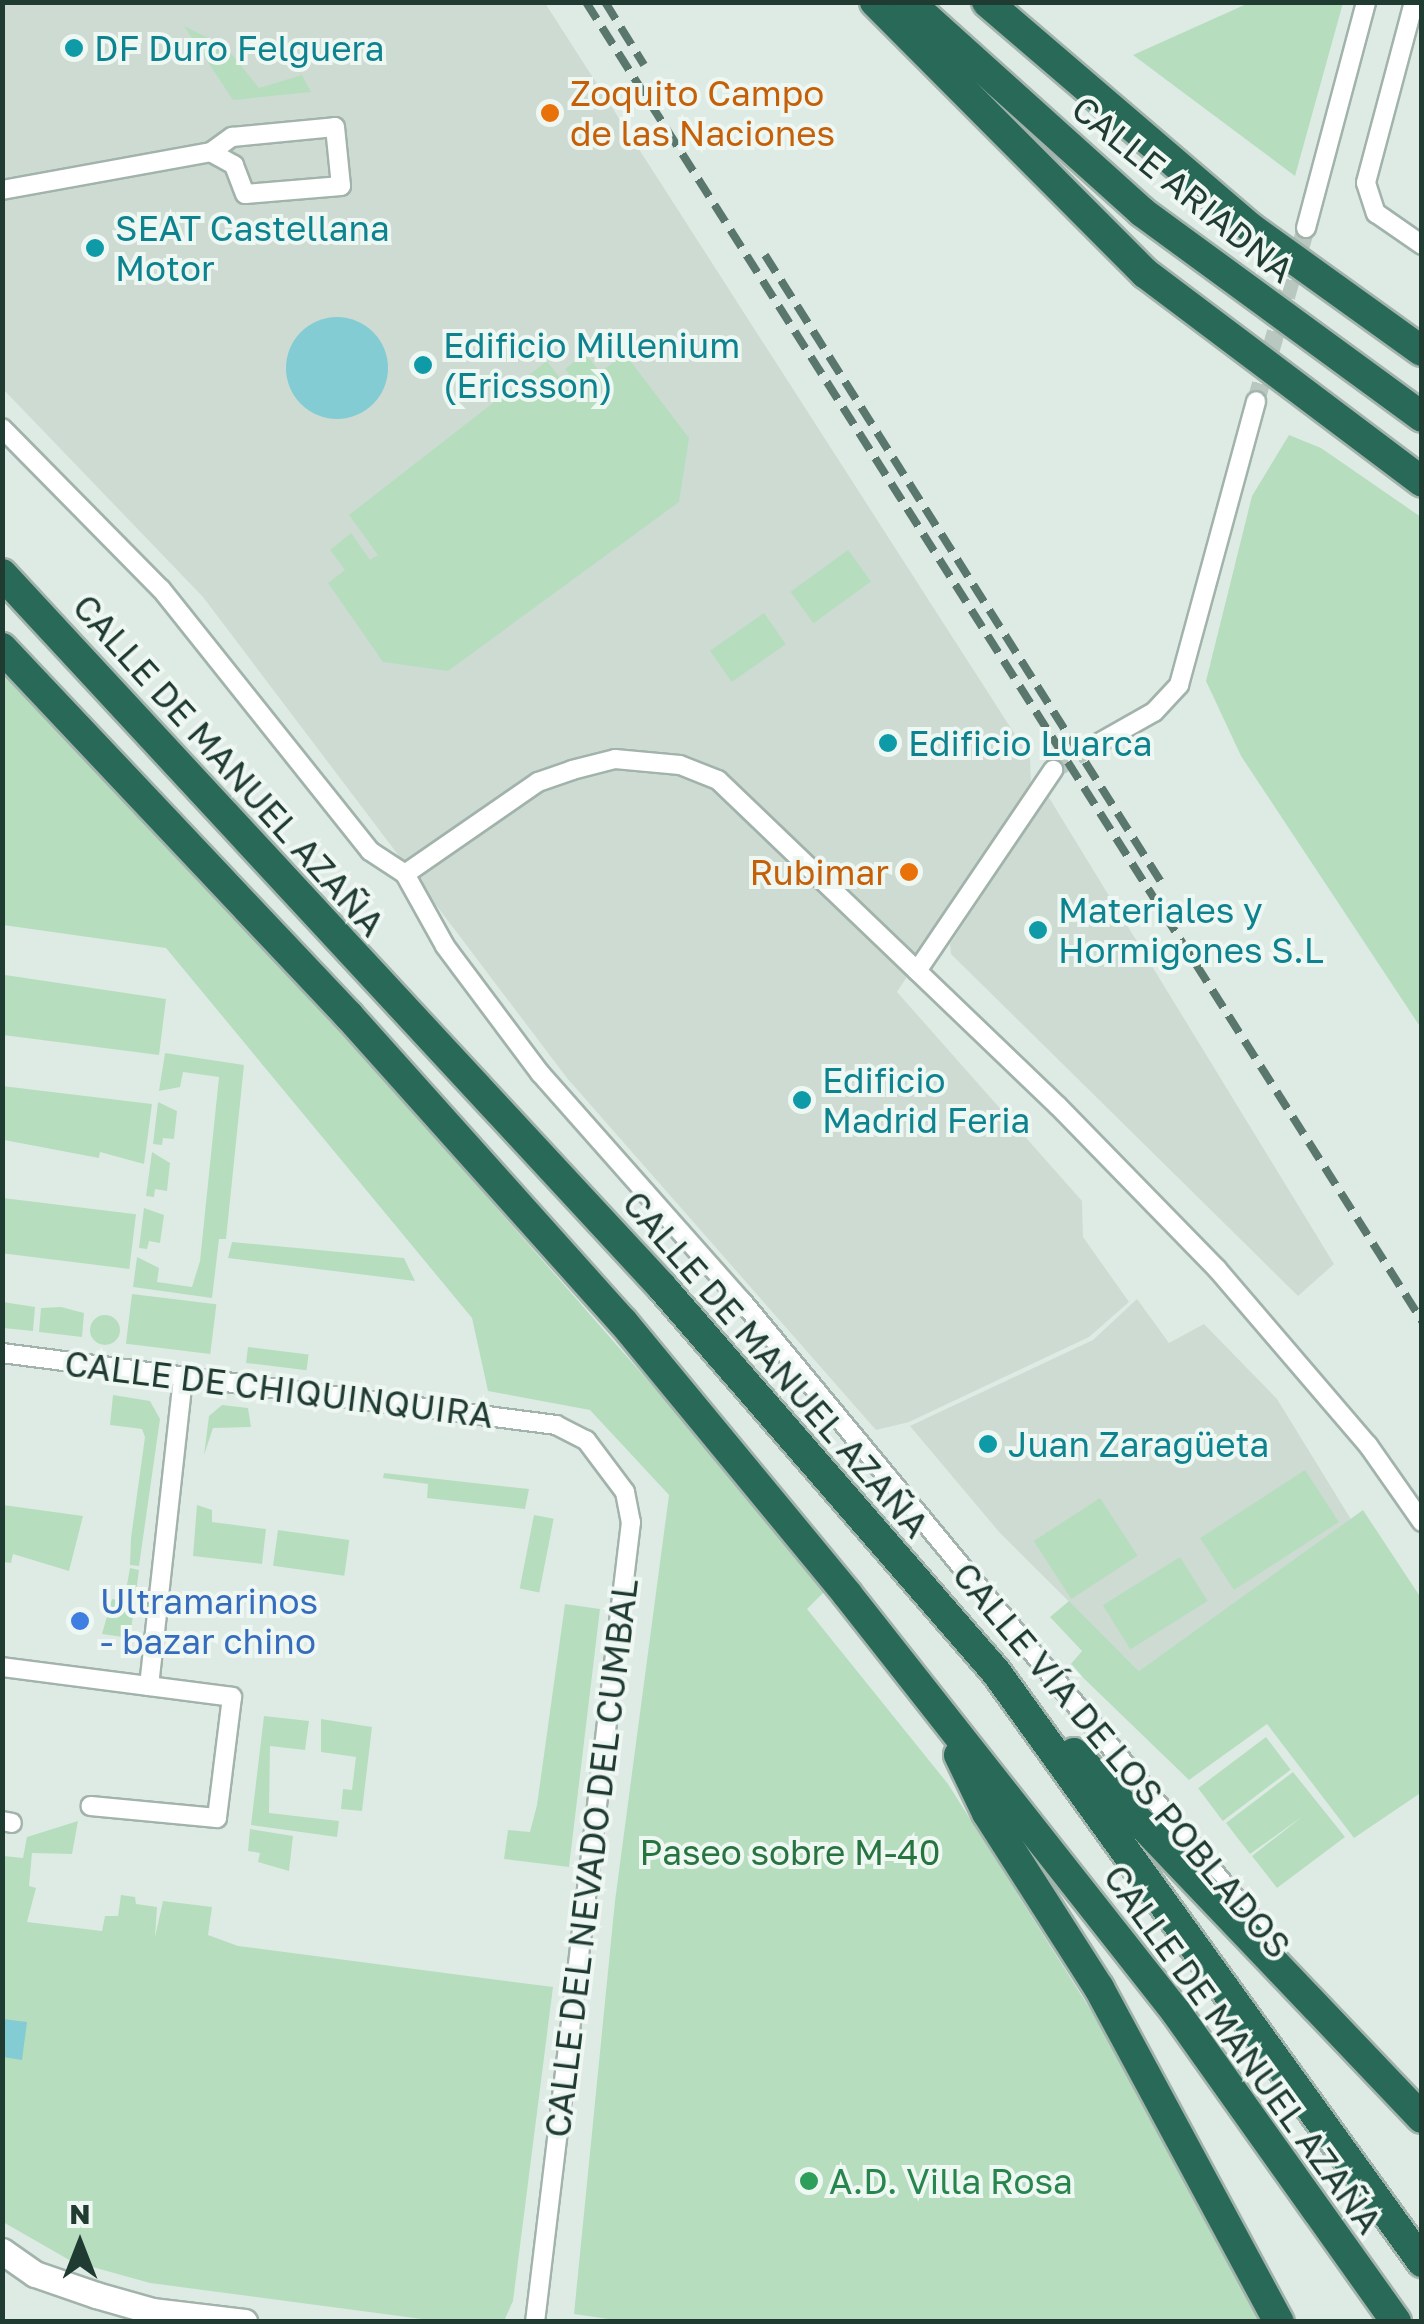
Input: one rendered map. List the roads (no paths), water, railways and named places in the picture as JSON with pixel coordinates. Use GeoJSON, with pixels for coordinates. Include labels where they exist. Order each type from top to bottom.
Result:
{"type":"FeatureCollection","features":[{"type":"Feature","properties":{"kind":"highway"},"geometry":{"type":"LineString","coordinates":[[876,2],[1145,273],[1422,482]]}},
{"type":"Feature","properties":{"kind":"highway","name":"CALLE ARIADNA"},"geometry":{"type":"LineString","coordinates":[[909,2],[1142,212],[1422,417]]}},
{"type":"Feature","properties":{"kind":"highway","name":"CALLE ARIADNA"},"geometry":{"type":"LineString","coordinates":[[987,2],[1252,229],[1422,350]]}},
{"type":"Feature","properties":{"kind":"highway","name":"CALLE DE MANUEL AZAÑA"},"geometry":{"type":"LineString","coordinates":[[2,574],[662,1287],[996,1672],[1422,2262]]}},
{"type":"Feature","properties":{"kind":"highway","name":"CALLE DE MANUEL AZAÑA"},"geometry":{"type":"LineString","coordinates":[[2,648],[350,1016],[610,1307],[934,1703],[1176,2012],[1396,2322]]}},
{"type":"Feature","properties":{"kind":"highway"},"geometry":{"type":"LineString","coordinates":[[996,1672],[1395,2084],[1422,2118]]}},
{"type":"Feature","properties":{"kind":"highway"},"geometry":{"type":"LineString","coordinates":[[934,1703],[987,1813],[1099,1988],[1279,2322]]}},
{"type":"Feature","properties":{"kind":"main road"},"geometry":{"type":"LineString","coordinates":[[2,2251],[35,2274],[152,2311],[244,2322]]}},
{"type":"Feature","properties":{"kind":"street"},"geometry":{"type":"LineString","coordinates":[[1306,228],[1366,2]]}},
{"type":"Feature","properties":{"kind":"street"},"geometry":{"type":"LineString","coordinates":[[1414,2],[1366,183],[1376,213],[1422,245]]}},
{"type":"Feature","properties":{"kind":"street"},"geometry":{"type":"LineString","coordinates":[[2,190],[211,152],[232,137],[335,127],[341,186],[245,194],[234,165],[211,152]]}},
{"type":"Feature","properties":{"kind":"street"},"geometry":{"type":"LineString","coordinates":[[1090,748],[1154,712],[1179,685],[1256,401]]}},
{"type":"Feature","properties":{"kind":"street","name":"CALLE VÍA DE LOS POBLADOS"},"geometry":{"type":"LineString","coordinates":[[2,428],[161,589],[370,852],[405,874],[445,946],[540,1072],[742,1302],[1138,1786],[1395,2084]]}},
{"type":"Feature","properties":{"kind":"street"},"geometry":{"type":"LineString","coordinates":[[405,874],[538,782],[615,759],[680,765],[718,780],[750,804],[1218,1269],[1368,1445],[1422,1522]]}},
{"type":"Feature","properties":{"kind":"street"},"geometry":{"type":"LineString","coordinates":[[916,970],[1053,770]]}},
{"type":"Feature","properties":{"kind":"street","name":"CALLE DE CHIQUINQUIRA"},"geometry":{"type":"LineString","coordinates":[[2,1353],[556,1425]]}},
{"type":"Feature","properties":{"kind":"street"},"geometry":{"type":"LineString","coordinates":[[149,1686],[183,1377]]}},
{"type":"Feature","properties":{"kind":"street","name":"CALLE DEL NEVADO DEL CUMBAL"},"geometry":{"type":"LineString","coordinates":[[536,2322],[631,1522],[625,1492],[608,1463],[586,1440],[556,1425]]}},
{"type":"Feature","properties":{"kind":"street"},"geometry":{"type":"LineString","coordinates":[[2,1668],[232,1697],[217,1818],[92,1806]]}},
{"type":"Feature","properties":{"kind":"water"},"geometry":{"type":"Polygon","coordinates":[[[337,317],[357,321],[373,332],[384,348],[388,368],[384,388],[373,404],[357,415],[337,419],[317,415],[301,404],[290,388],[286,368],[290,348],[301,332],[317,321],[337,317]]]}},
{"type":"Feature","properties":{"kind":"water"},"geometry":{"type":"Polygon","coordinates":[[[3,2019],[27,2022],[22,2060],[3,2057],[3,2019]]]}},
{"type":"Feature","properties":{"kind":"tunnel"},"geometry":{"type":"LineString","coordinates":[[1256,401],[1306,228]]}},
{"type":"Feature","properties":{"kind":"tunnel"},"geometry":{"type":"LineString","coordinates":[[1053,770],[1090,748]]}},
{"type":"Feature","properties":{"kind":"railway"},"geometry":{"type":"LineString","coordinates":[[586,2],[1422,1321]]}},
{"type":"Feature","properties":{"kind":"railway"},"geometry":{"type":"LineString","coordinates":[[605,2],[644,65]]}},
{"type":"Feature","properties":{"kind":"railway"},"geometry":{"type":"LineString","coordinates":[[765,255],[1163,885]]}},
{"type":"Feature","properties":{"kind":"place","name":"DF Duro Felguera"},"geometry":{"type":"Point","coordinates":[74,48]}},
{"type":"Feature","properties":{"kind":"place","name":"Zoquito Campo de las Naciones"},"geometry":{"type":"Point","coordinates":[550,113]}},
{"type":"Feature","properties":{"kind":"place","name":"SEAT Castellana Motor"},"geometry":{"type":"Point","coordinates":[95,248]}},
{"type":"Feature","properties":{"kind":"place","name":"Edificio Millenium (Ericsson)"},"geometry":{"type":"Point","coordinates":[423,365]}},
{"type":"Feature","properties":{"kind":"place","name":"Edificio Luarca"},"geometry":{"type":"Point","coordinates":[888,743]}},
{"type":"Feature","properties":{"kind":"place","name":"Rubimar"},"geometry":{"type":"Point","coordinates":[909,872]}},
{"type":"Feature","properties":{"kind":"place","name":"Materiales y Hormigones S.L"},"geometry":{"type":"Point","coordinates":[1038,930]}},
{"type":"Feature","properties":{"kind":"place","name":"Edificio Madrid Feria"},"geometry":{"type":"Point","coordinates":[802,1100]}},
{"type":"Feature","properties":{"kind":"place","name":"Juan Zaragüeta"},"geometry":{"type":"Point","coordinates":[988,1444]}},
{"type":"Feature","properties":{"kind":"place","name":"Ultramarinos - bazar chino"},"geometry":{"type":"Point","coordinates":[80,1621]}},
{"type":"Feature","properties":{"kind":"place","name":"A.D. Villa Rosa"},"geometry":{"type":"Point","coordinates":[809,2181]}},
{"type":"Feature","properties":{"kind":"park label","name":"Paseo sobre M-40"},"geometry":{"type":"Point","coordinates":[790,1852]}}]}
